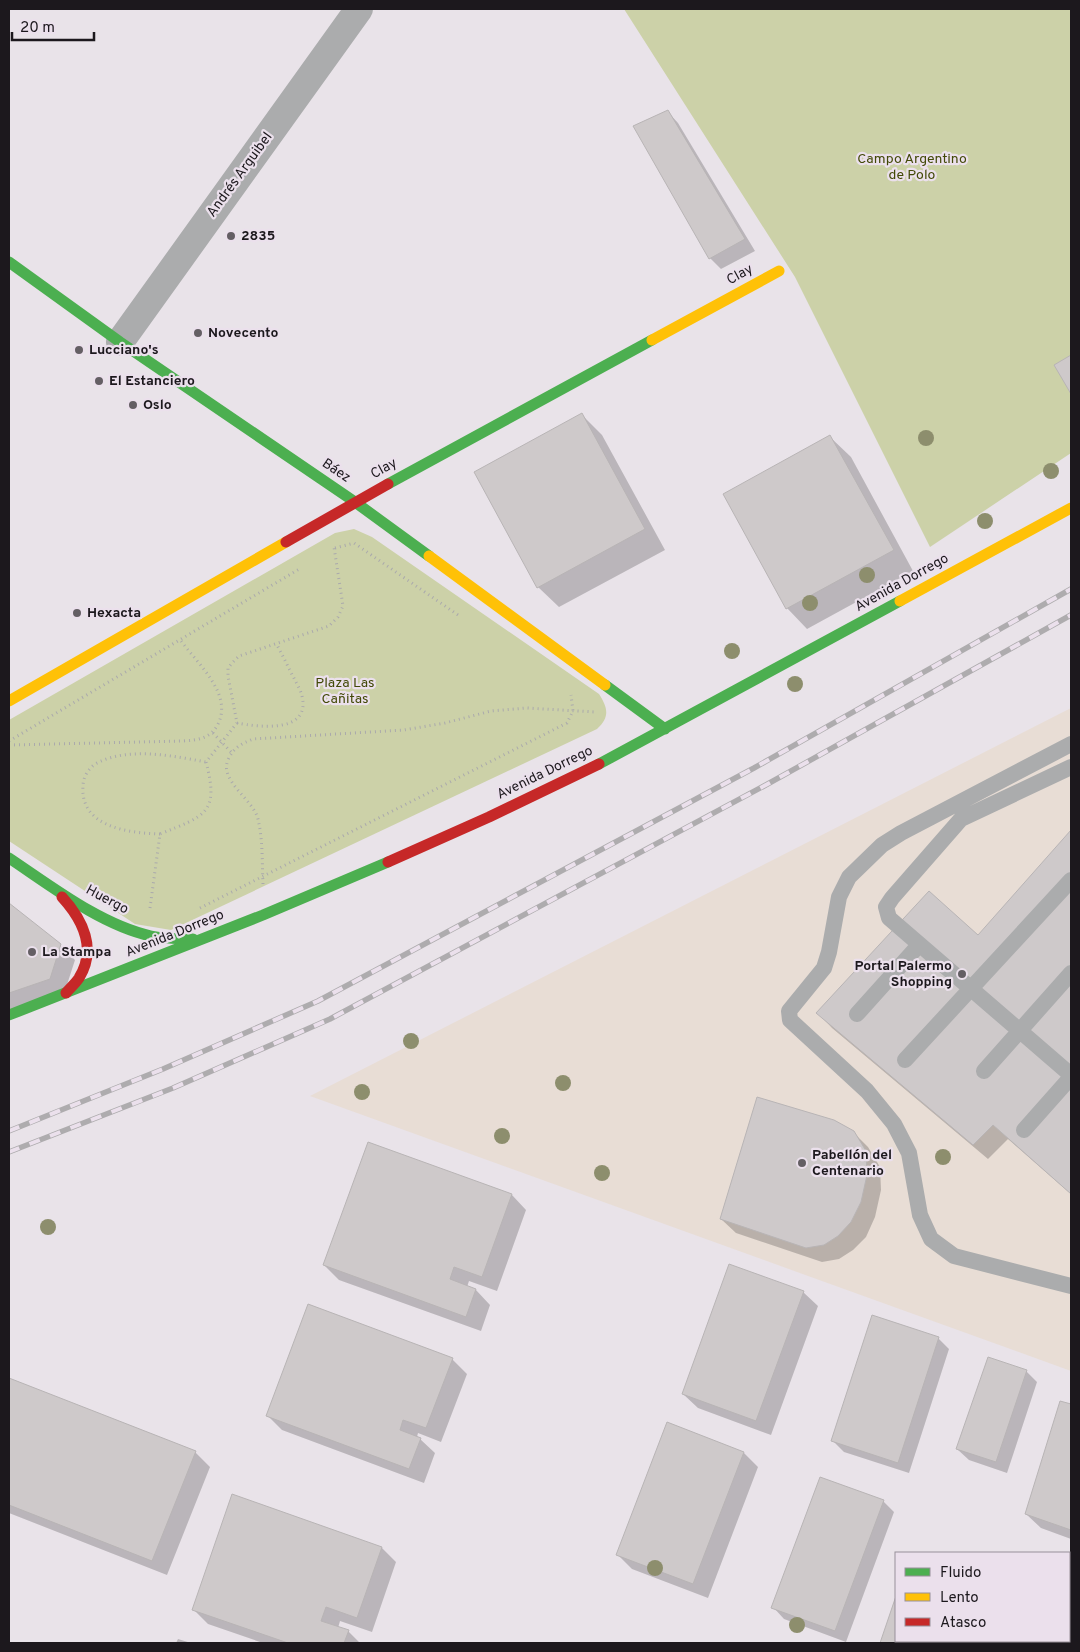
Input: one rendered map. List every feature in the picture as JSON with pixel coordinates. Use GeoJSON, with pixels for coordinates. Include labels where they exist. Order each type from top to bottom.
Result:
{"type":"FeatureCollection","features":[{"type":"Feature","properties":{"kind":"street","name":"Andrés Arguibel"},"geometry":{"type":"LineString","coordinates":[[120,342],[360,9]]}},
{"type":"Feature","properties":{"kind":"street","name":"Báez"},"geometry":{"type":"LineString","coordinates":[[9,262],[120,342],[355,502],[665,730]]}},
{"type":"Feature","properties":{"kind":"street","name":"Clay"},"geometry":{"type":"LineString","coordinates":[[9,702],[355,502],[779,271]]}},
{"type":"Feature","properties":{"kind":"street","name":"Avenida Dorrego"},"geometry":{"type":"LineString","coordinates":[[9,1015],[263,915],[489,817],[586,771],[665,730],[1071,508]]}},
{"type":"Feature","properties":{"kind":"street","name":"Huergo"},"geometry":{"type":"LineString","coordinates":[[9,858],[110,921],[144,935],[170,939],[202,939]]}},
{"type":"Feature","properties":{"kind":"street"},"geometry":{"type":"LineString","coordinates":[[52,886],[80,918],[88,937],[87,958],[80,977],[66,993]]}},
{"type":"Feature","properties":{"kind":"lane"},"geometry":{"type":"LineString","coordinates":[[1071,744],[901,833],[882,845],[864,862],[849,877],[839,897],[829,952],[824,968],[789,1011],[790,1020],[867,1091],[894,1124],[909,1154],[920,1215],[931,1239],[954,1256],[1071,1286]]}},
{"type":"Feature","properties":{"kind":"lane"},"geometry":{"type":"LineString","coordinates":[[1024,1130],[1071,1076],[1021,1030],[889,918],[886,907],[961,819],[1071,767]]}},
{"type":"Feature","properties":{"kind":"lane"},"geometry":{"type":"LineString","coordinates":[[905,1060],[1071,880]]}},
{"type":"Feature","properties":{"kind":"lane"},"geometry":{"type":"LineString","coordinates":[[857,1014],[915,941]]}},
{"type":"Feature","properties":{"kind":"lane"},"geometry":{"type":"LineString","coordinates":[[984,1071],[1071,973]]}},
{"type":"Feature","properties":{"kind":"path"},"geometry":{"type":"LineString","coordinates":[[237,724],[228,684],[228,668],[239,656],[329,626],[338,617],[343,606],[330,516]]}},
{"type":"Feature","properties":{"kind":"path"},"geometry":{"type":"LineString","coordinates":[[326,553],[334,548],[354,543],[459,615]]}},
{"type":"Feature","properties":{"kind":"path"},"geometry":{"type":"LineString","coordinates":[[9,741],[309,563]]}},
{"type":"Feature","properties":{"kind":"path"},"geometry":{"type":"LineString","coordinates":[[9,745],[201,740],[213,733],[221,718],[222,703],[218,689],[180,640],[164,613]]}},
{"type":"Feature","properties":{"kind":"path"},"geometry":{"type":"LineString","coordinates":[[237,724],[259,728],[277,727],[290,724],[299,717],[303,707],[302,696],[276,643]]}},
{"type":"Feature","properties":{"kind":"path"},"geometry":{"type":"LineString","coordinates":[[194,911],[566,723],[573,711],[572,696],[567,692]]}},
{"type":"Feature","properties":{"kind":"path"},"geometry":{"type":"LineString","coordinates":[[263,915],[262,851],[258,818],[252,806],[227,775],[226,763],[231,752],[240,744],[253,739],[404,730],[445,724],[491,711],[527,708],[604,715]]}},
{"type":"Feature","properties":{"kind":"path"},"geometry":{"type":"LineString","coordinates":[[206,762],[173,756],[134,754],[111,757],[97,762],[88,771],[83,781],[82,794],[85,806],[101,822],[138,833],[160,834],[196,819],[205,812],[210,802],[211,790],[206,762],[237,724]]}},
{"type":"Feature","properties":{"kind":"path"},"geometry":{"type":"LineString","coordinates":[[213,733],[231,752]]}},
{"type":"Feature","properties":{"kind":"path"},"geometry":{"type":"LineString","coordinates":[[144,935],[156,921],[149,907],[160,834]]}},
{"type":"Feature","properties":{"kind":"shaded area"},"geometry":{"type":"Polygon","coordinates":[[[1071,708],[1071,1371],[310,1096],[1071,708]]]}},
{"type":"Feature","properties":{"kind":"green space","name":"Campo Argentino de Polo"},"geometry":{"type":"Polygon","coordinates":[[[624,9],[1071,9],[1071,453],[930,547],[795,277],[624,9]]]}},
{"type":"Feature","properties":{"kind":"green space","name":"Plaza Las Cañitas"},"geometry":{"type":"Polygon","coordinates":[[[354,529],[372,537],[599,694],[606,708],[606,716],[601,725],[597,729],[171,930],[135,924],[9,841],[9,720],[335,533],[354,529]]]}},
{"type":"Feature","properties":{"kind":"building"},"geometry":{"type":"Polygon","coordinates":[[[668,110],[745,239],[709,259],[633,126],[668,110]]]}},
{"type":"Feature","properties":{"kind":"building"},"geometry":{"type":"Polygon","coordinates":[[[1071,355],[1071,394],[1054,365],[1071,355]]]}},
{"type":"Feature","properties":{"kind":"building"},"geometry":{"type":"Polygon","coordinates":[[[582,413],[645,529],[537,588],[474,472],[582,413]]]}},
{"type":"Feature","properties":{"kind":"building"},"geometry":{"type":"Polygon","coordinates":[[[830,435],[894,550],[786,609],[723,494],[830,435]]]}},
{"type":"Feature","properties":{"kind":"building","name":"Portal Palermo Shopping"},"geometry":{"type":"Polygon","coordinates":[[[1071,830],[1071,1194],[993,1125],[973,1145],[816,1013],[929,891],[978,935],[1071,830]]]}},
{"type":"Feature","properties":{"kind":"building"},"geometry":{"type":"Polygon","coordinates":[[[9,903],[61,944],[50,979],[9,993],[9,903]]]}},
{"type":"Feature","properties":{"kind":"building","name":"Pabellón del Centenario"},"geometry":{"type":"Polygon","coordinates":[[[757,1097],[834,1120],[854,1131],[866,1151],[867,1175],[861,1202],[851,1222],[838,1236],[824,1245],[806,1248],[720,1219],[757,1097]]]}},
{"type":"Feature","properties":{"kind":"building"},"geometry":{"type":"Polygon","coordinates":[[[368,1142],[512,1194],[482,1277],[454,1267],[450,1279],[476,1289],[466,1317],[323,1265],[368,1142]]]}},
{"type":"Feature","properties":{"kind":"building"},"geometry":{"type":"Polygon","coordinates":[[[729,1264],[804,1291],[756,1421],[682,1394],[729,1264]]]}},
{"type":"Feature","properties":{"kind":"building"},"geometry":{"type":"Polygon","coordinates":[[[308,1304],[453,1358],[426,1428],[403,1420],[400,1430],[421,1438],[409,1469],[266,1416],[308,1304]]]}},
{"type":"Feature","properties":{"kind":"building"},"geometry":{"type":"Polygon","coordinates":[[[872,1315],[939,1337],[898,1463],[831,1441],[872,1315]]]}},
{"type":"Feature","properties":{"kind":"building"},"geometry":{"type":"Polygon","coordinates":[[[988,1357],[1027,1370],[996,1462],[956,1449],[988,1357]]]}},
{"type":"Feature","properties":{"kind":"building"},"geometry":{"type":"Polygon","coordinates":[[[9,1378],[196,1451],[152,1561],[9,1505],[9,1378]]]}},
{"type":"Feature","properties":{"kind":"building"},"geometry":{"type":"Polygon","coordinates":[[[1060,1401],[1071,1404],[1071,1530],[1025,1514],[1060,1401]]]}},
{"type":"Feature","properties":{"kind":"building"},"geometry":{"type":"Polygon","coordinates":[[[667,1422],[744,1452],[693,1584],[616,1555],[667,1422]]]}},
{"type":"Feature","properties":{"kind":"building"},"geometry":{"type":"Polygon","coordinates":[[[820,1477],[884,1500],[835,1631],[771,1608],[820,1477]]]}},
{"type":"Feature","properties":{"kind":"building"},"geometry":{"type":"Polygon","coordinates":[[[232,1494],[382,1547],[357,1618],[326,1607],[321,1621],[349,1630],[344,1643],[288,1643],[192,1610],[232,1494]]]}},
{"type":"Feature","properties":{"kind":"building"},"geometry":{"type":"Polygon","coordinates":[[[895,1599],[895,1642],[930,1642],[930,1643],[880,1643],[895,1599]]]}},
{"type":"Feature","properties":{"kind":"building"},"geometry":{"type":"Polygon","coordinates":[[[1071,1615],[1071,1643],[982,1643],[1070,1642],[1071,1615]]]}},
{"type":"Feature","properties":{"kind":"railway"},"geometry":{"type":"LineString","coordinates":[[9,1131],[163,1069],[318,1001],[754,768],[1071,589]]}},
{"type":"Feature","properties":{"kind":"railway"},"geometry":{"type":"LineString","coordinates":[[9,1152],[173,1088],[330,1019],[764,786],[1071,615]]}},
{"type":"Feature","properties":{"kind":"traffic: fast"},"geometry":{"type":"LineString","coordinates":[[9,262],[120,342],[355,502],[429,556]]}},
{"type":"Feature","properties":{"kind":"traffic: fast"},"geometry":{"type":"LineString","coordinates":[[388,484],[652,340]]}},
{"type":"Feature","properties":{"kind":"traffic: fast"},"geometry":{"type":"LineString","coordinates":[[599,764],[900,601]]}},
{"type":"Feature","properties":{"kind":"traffic: fast"},"geometry":{"type":"LineString","coordinates":[[605,685],[665,729]]}},
{"type":"Feature","properties":{"kind":"traffic: fast"},"geometry":{"type":"LineString","coordinates":[[9,858],[95,914],[132,931],[151,936],[193,939]]}},
{"type":"Feature","properties":{"kind":"traffic: fast"},"geometry":{"type":"LineString","coordinates":[[9,1015],[263,915],[388,862]]}},
{"type":"Feature","properties":{"kind":"traffic: slow"},"geometry":{"type":"LineString","coordinates":[[652,340],[779,271]]}},
{"type":"Feature","properties":{"kind":"traffic: slow"},"geometry":{"type":"LineString","coordinates":[[900,601],[1071,508]]}},
{"type":"Feature","properties":{"kind":"traffic: slow"},"geometry":{"type":"LineString","coordinates":[[9,701],[286,542]]}},
{"type":"Feature","properties":{"kind":"traffic: slow"},"geometry":{"type":"LineString","coordinates":[[429,556],[605,685]]}},
{"type":"Feature","properties":{"kind":"traffic: jam"},"geometry":{"type":"LineString","coordinates":[[286,542],[388,484]]}},
{"type":"Feature","properties":{"kind":"traffic: jam"},"geometry":{"type":"LineString","coordinates":[[388,862],[489,817],[599,764]]}},
{"type":"Feature","properties":{"kind":"traffic: jam"},"geometry":{"type":"LineString","coordinates":[[62,897],[76,915],[85,935],[87,946],[84,967],[79,978],[66,993]]}},
{"type":"Feature","properties":{"kind":"place","name":"2835"},"geometry":{"type":"Point","coordinates":[231,236]}},
{"type":"Feature","properties":{"kind":"place","name":"Novecento"},"geometry":{"type":"Point","coordinates":[198,333]}},
{"type":"Feature","properties":{"kind":"place","name":"Lucciano's"},"geometry":{"type":"Point","coordinates":[79,350]}},
{"type":"Feature","properties":{"kind":"place","name":"El Estanciero"},"geometry":{"type":"Point","coordinates":[99,381]}},
{"type":"Feature","properties":{"kind":"place","name":"Oslo"},"geometry":{"type":"Point","coordinates":[133,405]}},
{"type":"Feature","properties":{"kind":"place","name":"Hexacta"},"geometry":{"type":"Point","coordinates":[77,613]}},
{"type":"Feature","properties":{"kind":"place","name":"La Stampa"},"geometry":{"type":"Point","coordinates":[32,952]}},
{"type":"Feature","properties":{"kind":"place","name":"Portal Palermo Shopping"},"geometry":{"type":"Point","coordinates":[962,974]}},
{"type":"Feature","properties":{"kind":"place","name":"Pabellón del Centenario"},"geometry":{"type":"Point","coordinates":[802,1163]}}]}
